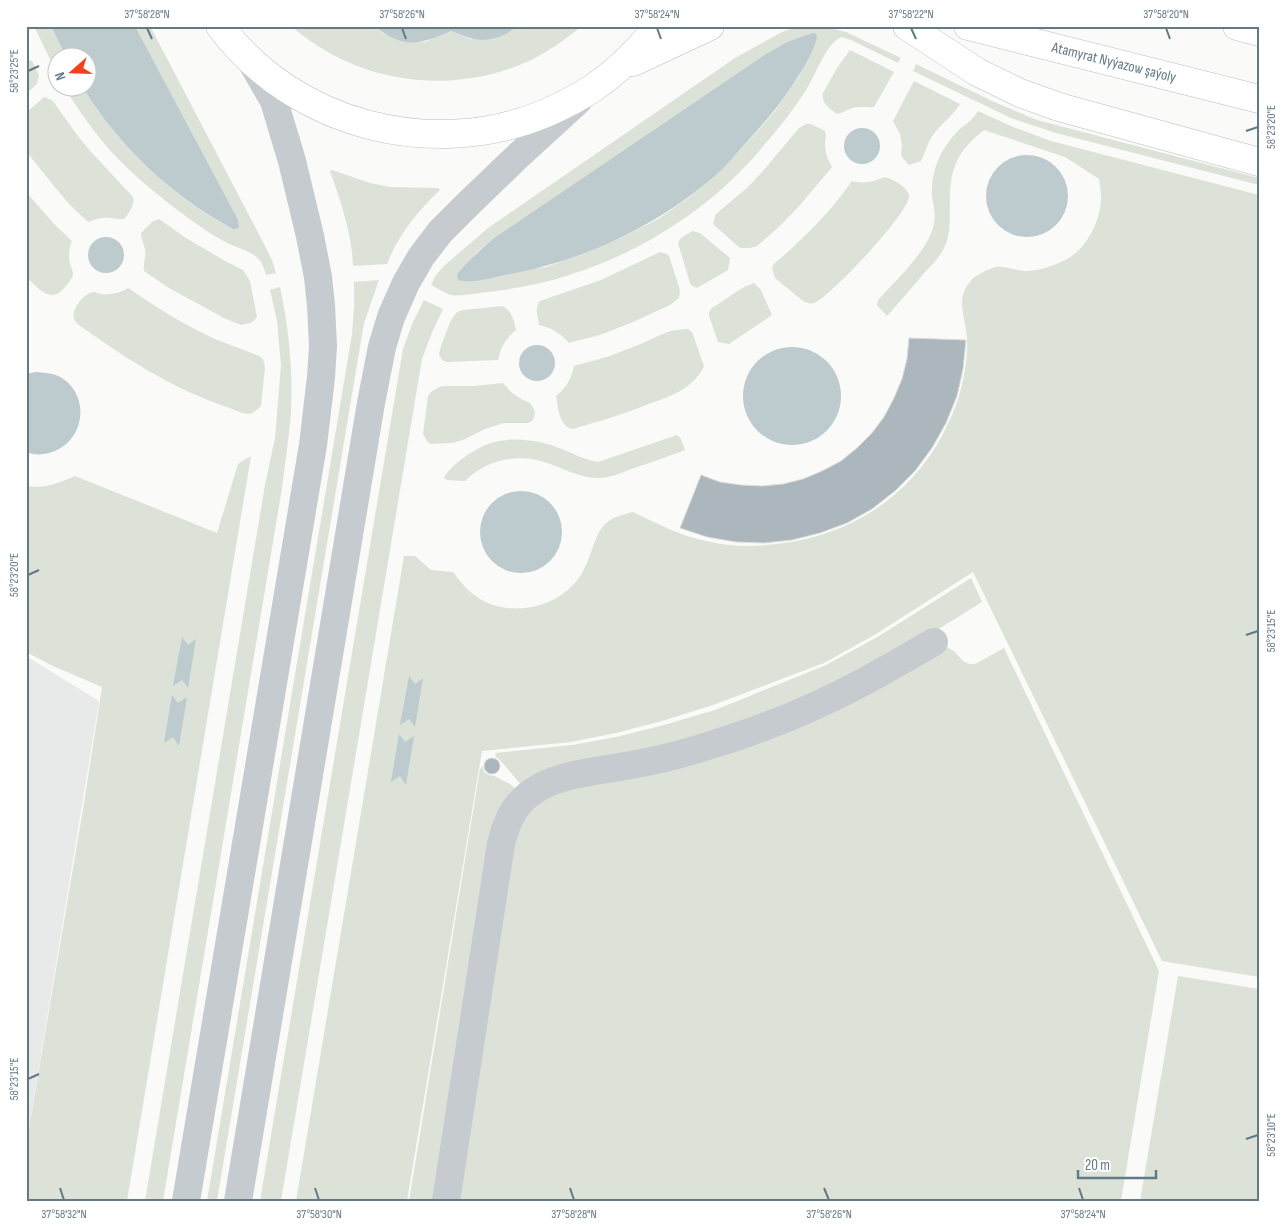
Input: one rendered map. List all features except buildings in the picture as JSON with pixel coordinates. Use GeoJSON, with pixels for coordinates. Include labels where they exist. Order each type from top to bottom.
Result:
{"type":"FeatureCollection","features":[{"type":"Feature","properties":{"kind":"main road"},"geometry":{"type":"LineString","coordinates":[[220,26],[251,61],[277,82],[305,100],[367,125],[400,132],[425,134],[467,134],[500,128],[532,119],[562,106],[592,89],[618,69],[642,46],[658,26]]}},
{"type":"Feature","properties":{"kind":"main road"},"geometry":{"type":"LineString","coordinates":[[618,69],[710,26]]}},
{"type":"Feature","properties":{"kind":"main road"},"geometry":{"type":"LineString","coordinates":[[907,26],[977,72],[1020,93],[1059,107],[1259,162]]}},
{"type":"Feature","properties":{"kind":"main road","name":"Atamyrat Nyýazow şaýoly"},"geometry":{"type":"LineString","coordinates":[[968,26],[1259,99]]}},
{"type":"Feature","properties":{"kind":"main road"},"geometry":{"type":"LineString","coordinates":[[1237,26],[1259,32]]}},
{"type":"Feature","properties":{"kind":"street"},"geometry":{"type":"LineString","coordinates":[[186,1201],[313,444],[323,354],[318,276],[292,161],[274,101],[251,61]]}},
{"type":"Feature","properties":{"kind":"street"},"geometry":{"type":"LineString","coordinates":[[238,1201],[371,404],[382,347],[391,317],[406,283],[421,257],[440,232],[519,155],[592,89]]}},
{"type":"Feature","properties":{"kind":"street"},"geometry":{"type":"LineString","coordinates":[[446,1201],[501,844],[505,827],[516,806],[527,795],[541,786],[558,780],[647,762],[718,743],[789,717],[844,692],[934,642]]}},
{"type":"Feature","properties":{"kind":"shaded area"},"geometry":{"type":"Polygon","coordinates":[[[34,26],[51,26],[62,48],[48,48],[48,55],[34,26]]]}},
{"type":"Feature","properties":{"kind":"shaded area"},"geometry":{"type":"Polygon","coordinates":[[[51,26],[135,26],[238,220],[239,227],[233,229],[188,201],[148,168],[113,130],[90,98],[98,98],[98,48],[62,48],[51,26]]]}},
{"type":"Feature","properties":{"kind":"shaded area"},"geometry":{"type":"Polygon","coordinates":[[[135,26],[150,26],[265,246],[276,273],[266,275],[262,264],[257,258],[209,232],[172,206],[144,183],[106,146],[71,98],[90,98],[130,150],[188,202],[233,229],[239,224],[135,26]]]}},
{"type":"Feature","properties":{"kind":"shaded area"},"geometry":{"type":"Polygon","coordinates":[[[291,26],[374,26],[384,34],[425,42],[451,31],[471,39],[512,31],[518,26],[582,26],[544,53],[500,72],[438,81],[406,79],[375,72],[346,61],[317,46],[291,26]]]}},
{"type":"Feature","properties":{"kind":"shaded area"},"geometry":{"type":"Polygon","coordinates":[[[374,26],[518,26],[501,36],[489,39],[476,39],[451,31],[421,42],[412,42],[394,38],[374,26]]]}},
{"type":"Feature","properties":{"kind":"shaded area"},"geometry":{"type":"Polygon","coordinates":[[[799,26],[826,27],[846,32],[901,58],[898,63],[851,40],[841,37],[835,41],[792,111],[771,138],[740,172],[681,221],[613,259],[577,273],[540,283],[468,295],[451,295],[431,285],[436,275],[444,266],[488,228],[735,58],[782,32],[799,26]],[[787,42],[766,54],[494,238],[477,252],[457,274],[546,267],[621,238],[658,219],[691,196],[717,174],[755,134],[775,111],[799,76],[814,45],[787,42]]]}},
{"type":"Feature","properties":{"kind":"shaded area"},"geometry":{"type":"Polygon","coordinates":[[[813,33],[817,36],[809,58],[771,115],[720,172],[670,210],[619,238],[566,260],[484,280],[458,280],[457,274],[494,238],[766,54],[787,42],[813,33]]]}},
{"type":"Feature","properties":{"kind":"shaded area"},"geometry":{"type":"Polygon","coordinates":[[[850,50],[894,72],[874,107],[856,107],[837,114],[823,100],[823,93],[850,50]]]}},
{"type":"Feature","properties":{"kind":"shaded area"},"geometry":{"type":"Polygon","coordinates":[[[26,60],[32,61],[39,75],[37,84],[26,94],[26,60]]]}},
{"type":"Feature","properties":{"kind":"shaded area"},"geometry":{"type":"Polygon","coordinates":[[[916,64],[992,101],[1037,120],[1259,178],[1259,185],[1056,133],[1011,118],[913,71],[916,64]]]}},
{"type":"Feature","properties":{"kind":"shaded area"},"geometry":{"type":"Polygon","coordinates":[[[914,81],[960,104],[931,138],[921,161],[909,165],[902,157],[900,134],[893,121],[914,81]]]}},
{"type":"Feature","properties":{"kind":"shaded area"},"geometry":{"type":"Polygon","coordinates":[[[45,97],[53,101],[92,153],[133,197],[130,212],[124,219],[105,218],[88,222],[70,205],[26,151],[26,113],[45,97]]]}},
{"type":"Feature","properties":{"kind":"shaded area"},"geometry":{"type":"Polygon","coordinates":[[[978,111],[1051,141],[1259,195],[1259,977],[1162,961],[973,572],[876,634],[824,663],[713,705],[616,733],[571,742],[482,751],[407,1201],[296,1201],[404,556],[415,556],[431,570],[453,572],[468,590],[486,602],[498,606],[525,608],[551,601],[573,585],[585,567],[601,529],[609,521],[621,515],[633,512],[677,532],[715,543],[742,546],[768,545],[803,540],[852,523],[895,495],[929,457],[943,434],[957,401],[967,354],[962,310],[965,289],[979,274],[995,267],[1029,271],[1048,267],[1067,259],[1087,241],[1101,205],[1099,179],[1065,157],[984,130],[962,152],[954,168],[950,187],[947,242],[936,261],[887,316],[877,305],[878,300],[919,254],[931,233],[935,216],[932,181],[939,158],[952,137],[978,111]]]}},
{"type":"Feature","properties":{"kind":"shaded area"},"geometry":{"type":"Polygon","coordinates":[[[806,124],[811,124],[825,131],[826,150],[832,167],[781,225],[757,246],[740,248],[714,225],[716,214],[748,187],[799,128],[806,124]]]}},
{"type":"Feature","properties":{"kind":"shaded area"},"geometry":{"type":"Polygon","coordinates":[[[862,128],[874,134],[880,146],[874,158],[862,164],[850,158],[844,146],[850,134],[862,128]]]}},
{"type":"Feature","properties":{"kind":"shaded area"},"geometry":{"type":"Polygon","coordinates":[[[1027,155],[1043,158],[1056,167],[1065,180],[1068,196],[1065,212],[1056,225],[1043,234],[1027,237],[1011,234],[998,225],[989,212],[986,196],[989,180],[998,167],[1011,158],[1027,155]]]}},
{"type":"Feature","properties":{"kind":"shaded area"},"geometry":{"type":"Polygon","coordinates":[[[332,170],[370,183],[390,187],[437,188],[440,190],[409,224],[387,264],[353,266],[348,230],[330,171],[332,170]]]}},
{"type":"Feature","properties":{"kind":"shaded area"},"geometry":{"type":"Polygon","coordinates":[[[885,177],[895,181],[908,192],[906,204],[898,217],[869,252],[836,286],[814,303],[810,303],[803,301],[775,278],[772,268],[774,264],[816,225],[852,181],[868,182],[885,177]]]}},
{"type":"Feature","properties":{"kind":"shaded area"},"geometry":{"type":"Polygon","coordinates":[[[26,192],[72,241],[69,258],[73,275],[64,288],[54,295],[44,293],[26,277],[26,192]]]}},
{"type":"Feature","properties":{"kind":"shaded area"},"geometry":{"type":"Polygon","coordinates":[[[159,219],[186,238],[243,270],[250,281],[257,317],[251,323],[241,325],[226,319],[169,288],[144,271],[145,250],[141,233],[152,222],[159,219]]]}},
{"type":"Feature","properties":{"kind":"shaded area"},"geometry":{"type":"Polygon","coordinates":[[[692,231],[700,233],[730,258],[728,270],[697,288],[690,283],[678,243],[692,231]]]}},
{"type":"Feature","properties":{"kind":"shaded area"},"geometry":{"type":"Polygon","coordinates":[[[106,237],[118,243],[124,255],[118,267],[106,273],[94,267],[88,255],[94,243],[106,237]]]}},
{"type":"Feature","properties":{"kind":"shaded area"},"geometry":{"type":"Polygon","coordinates":[[[660,252],[669,256],[680,290],[679,298],[670,305],[600,335],[569,343],[556,331],[539,325],[537,309],[540,301],[601,280],[660,252]]]}},
{"type":"Feature","properties":{"kind":"shaded area"},"geometry":{"type":"Polygon","coordinates":[[[379,280],[364,323],[217,1201],[207,1201],[352,334],[354,282],[379,280]]]}},
{"type":"Feature","properties":{"kind":"shaded area"},"geometry":{"type":"Polygon","coordinates":[[[754,283],[761,290],[772,315],[729,344],[718,342],[709,312],[712,308],[744,287],[754,283]]]}},
{"type":"Feature","properties":{"kind":"shaded area"},"geometry":{"type":"Polygon","coordinates":[[[280,287],[286,318],[291,365],[290,422],[282,488],[163,1201],[145,1201],[265,485],[275,438],[281,365],[277,321],[270,290],[280,287]]]}},
{"type":"Feature","properties":{"kind":"shaded area"},"geometry":{"type":"Polygon","coordinates":[[[128,288],[192,328],[263,359],[265,367],[261,406],[253,413],[246,414],[207,400],[150,372],[74,320],[76,306],[86,295],[94,292],[112,294],[128,288]]]}},
{"type":"Feature","properties":{"kind":"shaded area"},"geometry":{"type":"Polygon","coordinates":[[[424,300],[443,309],[422,359],[281,1201],[260,1201],[403,349],[424,300]]]}},
{"type":"Feature","properties":{"kind":"shaded area"},"geometry":{"type":"Polygon","coordinates":[[[503,306],[512,316],[516,330],[504,343],[498,360],[447,362],[442,360],[439,354],[441,346],[451,320],[457,312],[503,306]]]}},
{"type":"Feature","properties":{"kind":"shaded area"},"geometry":{"type":"Polygon","coordinates":[[[688,329],[692,332],[704,366],[697,377],[687,386],[666,398],[632,411],[573,429],[565,425],[560,416],[556,396],[568,383],[574,366],[610,356],[667,332],[688,329]]]}},
{"type":"Feature","properties":{"kind":"shaded area"},"geometry":{"type":"Polygon","coordinates":[[[537,345],[549,351],[555,363],[549,375],[537,381],[525,375],[519,363],[525,351],[537,345]]]}},
{"type":"Feature","properties":{"kind":"shaded area"},"geometry":{"type":"Polygon","coordinates":[[[792,347],[811,350],[827,361],[838,377],[841,396],[838,415],[827,431],[811,442],[792,445],[773,442],[757,431],[746,415],[743,396],[746,377],[757,361],[773,350],[792,347]]]}},
{"type":"Feature","properties":{"kind":"shaded area"},"geometry":{"type":"Polygon","coordinates":[[[36,372],[59,376],[71,387],[78,397],[80,420],[70,440],[61,448],[49,453],[31,454],[26,452],[26,374],[36,372]]]}},
{"type":"Feature","properties":{"kind":"shaded area"},"geometry":{"type":"Polygon","coordinates":[[[503,383],[511,392],[530,403],[535,413],[532,421],[528,423],[504,423],[453,443],[430,444],[427,441],[423,434],[428,396],[432,391],[442,386],[474,386],[503,383]]]}},
{"type":"Feature","properties":{"kind":"shaded area"},"geometry":{"type":"Polygon","coordinates":[[[677,435],[681,439],[685,450],[605,477],[588,477],[539,460],[516,458],[483,467],[465,481],[447,480],[444,478],[458,462],[469,454],[491,443],[503,440],[538,442],[598,462],[677,435]]]}},
{"type":"Feature","properties":{"kind":"shaded area"},"geometry":{"type":"Polygon","coordinates":[[[251,456],[127,1201],[26,1201],[26,1147],[102,687],[26,652],[26,486],[45,486],[75,476],[217,533],[238,464],[251,456]]]}},
{"type":"Feature","properties":{"kind":"shaded area"},"geometry":{"type":"Polygon","coordinates":[[[521,491],[537,494],[550,503],[559,516],[562,532],[559,548],[550,561],[537,570],[521,573],[505,570],[492,561],[483,548],[480,532],[483,516],[492,503],[505,494],[521,491]]]}},
{"type":"Feature","properties":{"kind":"shaded area"},"geometry":{"type":"Polygon","coordinates":[[[971,578],[982,602],[913,645],[785,711],[523,787],[496,757],[495,753],[572,745],[616,737],[715,710],[826,665],[879,636],[971,578]]]}},
{"type":"Feature","properties":{"kind":"shaded area"},"geometry":{"type":"Polygon","coordinates":[[[182,637],[188,645],[196,639],[188,688],[182,680],[173,686],[182,637]]]}},
{"type":"Feature","properties":{"kind":"shaded area"},"geometry":{"type":"Polygon","coordinates":[[[947,647],[969,664],[975,664],[1004,648],[1159,971],[1121,1201],[455,1201],[509,847],[531,802],[938,648],[947,647]]]}},
{"type":"Feature","properties":{"kind":"shaded area"},"geometry":{"type":"Polygon","coordinates":[[[26,656],[99,701],[26,1147],[26,656]]]}},
{"type":"Feature","properties":{"kind":"shaded area"},"geometry":{"type":"Polygon","coordinates":[[[409,676],[415,684],[423,678],[415,727],[409,719],[400,725],[409,676]]]}},
{"type":"Feature","properties":{"kind":"shaded area"},"geometry":{"type":"Polygon","coordinates":[[[172,695],[178,703],[187,697],[179,746],[173,737],[164,743],[172,695]]]}},
{"type":"Feature","properties":{"kind":"shaded area"},"geometry":{"type":"Polygon","coordinates":[[[399,734],[405,742],[414,736],[406,785],[400,776],[391,782],[399,734]]]}},
{"type":"Feature","properties":{"kind":"shaded area"},"geometry":{"type":"Polygon","coordinates":[[[483,766],[484,772],[510,784],[518,791],[437,1201],[409,1201],[480,769],[483,766]]]}},
{"type":"Feature","properties":{"kind":"shaded area"},"geometry":{"type":"Polygon","coordinates":[[[1178,976],[1259,989],[1259,1201],[1140,1201],[1178,976]]]}}]}
